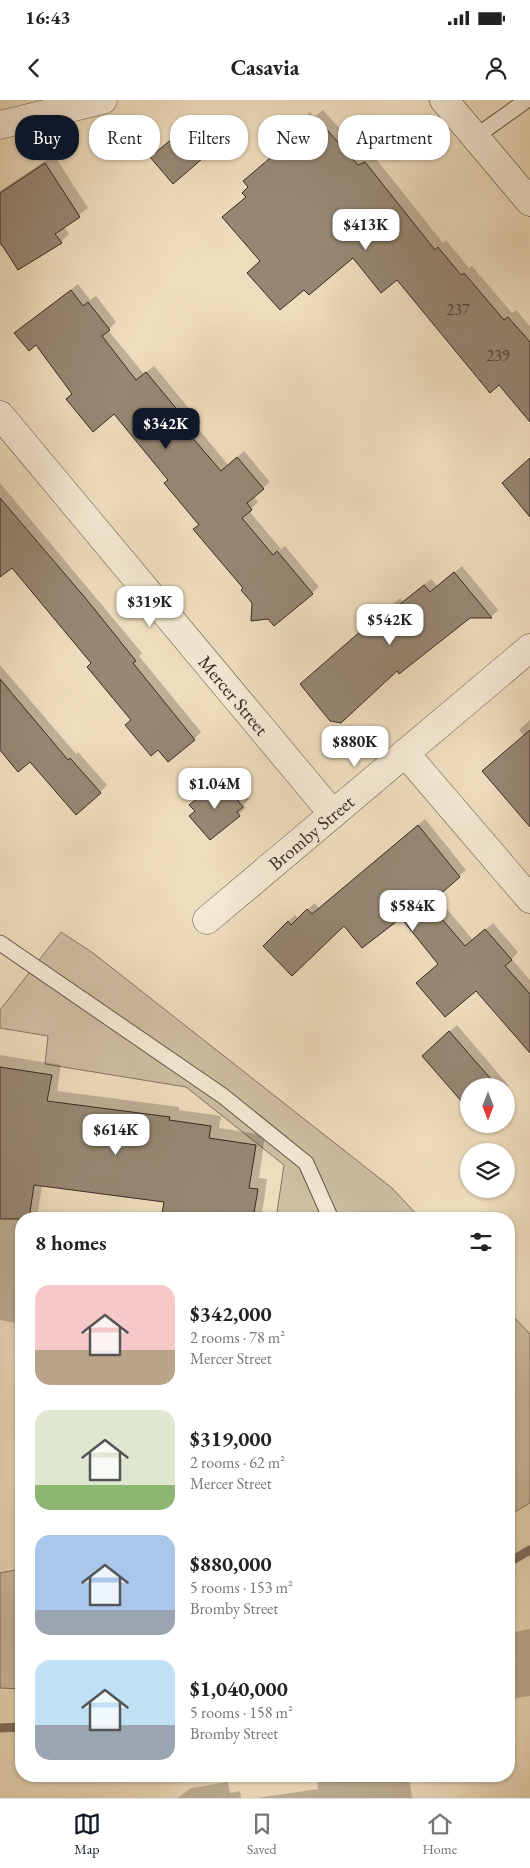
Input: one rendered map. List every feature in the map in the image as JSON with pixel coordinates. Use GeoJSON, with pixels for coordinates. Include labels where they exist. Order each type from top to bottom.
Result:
{"type":"FeatureCollection","features":[{"type":"Feature","properties":{"kind":"street"},"geometry":{"type":"LineString","coordinates":[[0,125],[103,100]]}},
{"type":"Feature","properties":{"kind":"street"},"geometry":{"type":"LineString","coordinates":[[444,100],[530,202]]}},
{"type":"Feature","properties":{"kind":"street","name":"Mercer Street"},"geometry":{"type":"LineString","coordinates":[[0,416],[333,814]]}},
{"type":"Feature","properties":{"kind":"street","name":"Bromby Street"},"geometry":{"type":"LineString","coordinates":[[207,920],[530,648]]}},
{"type":"Feature","properties":{"kind":"street"},"geometry":{"type":"LineString","coordinates":[[405,753],[530,899]]}},
{"type":"Feature","properties":{"kind":"lane"},"geometry":{"type":"LineString","coordinates":[[475,137],[528,100]]}},
{"type":"Feature","properties":{"kind":"lane"},"geometry":{"type":"LineString","coordinates":[[0,942],[223,1096],[306,1163],[328,1212]]}},
{"type":"Feature","properties":{"kind":"shaded area"},"geometry":{"type":"Polygon","coordinates":[[[61,932],[93,953],[392,1188],[414,1212],[277,1212],[284,1165],[186,1087],[45,1064],[48,1036],[0,1028],[0,1010],[61,932]]]}},
{"type":"Feature","properties":{"kind":"shaded area"},"geometry":{"type":"Polygon","coordinates":[[[515,1318],[530,1334],[530,1503],[515,1512],[515,1318]]]}},
{"type":"Feature","properties":{"kind":"shaded area"},"geometry":{"type":"Polygon","coordinates":[[[15,1570],[15,1689],[0,1688],[0,1573],[15,1570]]]}},
{"type":"Feature","properties":{"kind":"building"},"geometry":{"type":"Polygon","coordinates":[[[328,131],[338,142],[338,160],[354,160],[358,165],[365,162],[435,250],[438,247],[461,275],[464,273],[504,320],[508,317],[530,342],[530,422],[499,385],[490,393],[397,280],[381,293],[353,258],[309,295],[304,290],[280,310],[247,273],[260,261],[222,217],[246,197],[242,193],[248,187],[243,181],[268,160],[328,160],[328,131]]]}},
{"type":"Feature","properties":{"kind":"building"},"geometry":{"type":"Polygon","coordinates":[[[170,141],[170,160],[201,160],[173,184],[153,160],[160,160],[160,149],[170,141]]]}},
{"type":"Feature","properties":{"kind":"building"},"geometry":{"type":"Polygon","coordinates":[[[45,163],[80,217],[55,234],[62,243],[18,270],[0,242],[0,193],[45,163]]]}},
{"type":"Feature","properties":{"kind":"building"},"geometry":{"type":"Polygon","coordinates":[[[71,290],[83,306],[88,302],[110,330],[102,336],[136,380],[146,372],[195,431],[190,435],[221,471],[237,457],[264,489],[247,503],[252,510],[242,518],[273,555],[277,551],[313,594],[274,626],[268,619],[251,621],[252,603],[241,590],[243,588],[193,529],[199,525],[164,483],[168,480],[114,414],[93,432],[66,399],[72,394],[36,345],[29,351],[14,333],[71,290]]]}},
{"type":"Feature","properties":{"kind":"building"},"geometry":{"type":"Polygon","coordinates":[[[530,458],[530,517],[502,483],[530,458]]]}},
{"type":"Feature","properties":{"kind":"building"},"geometry":{"type":"Polygon","coordinates":[[[0,498],[87,600],[136,661],[133,663],[195,740],[168,762],[158,750],[151,756],[125,725],[131,720],[87,667],[91,663],[12,568],[0,577],[0,498]]]}},
{"type":"Feature","properties":{"kind":"building"},"geometry":{"type":"Polygon","coordinates":[[[454,572],[492,618],[470,618],[399,674],[397,671],[341,723],[330,721],[300,684],[392,604],[395,608],[424,585],[430,592],[454,572]]]}},
{"type":"Feature","properties":{"kind":"building"},"geometry":{"type":"Polygon","coordinates":[[[0,679],[68,760],[70,758],[101,793],[76,815],[30,762],[18,772],[0,750],[0,679]]]}},
{"type":"Feature","properties":{"kind":"building"},"geometry":{"type":"Polygon","coordinates":[[[530,730],[530,827],[482,771],[530,730]]]}},
{"type":"Feature","properties":{"kind":"building"},"geometry":{"type":"Polygon","coordinates":[[[221,780],[243,807],[237,812],[240,816],[210,840],[189,816],[195,811],[189,805],[221,780]]]}},
{"type":"Feature","properties":{"kind":"building"},"geometry":{"type":"Polygon","coordinates":[[[418,825],[460,877],[429,904],[465,946],[485,929],[512,960],[505,966],[530,994],[530,1053],[476,991],[445,1017],[416,983],[438,964],[401,918],[362,948],[344,926],[292,976],[263,946],[288,921],[291,925],[307,909],[312,914],[418,825]]]}},
{"type":"Feature","properties":{"kind":"building"},"geometry":{"type":"Polygon","coordinates":[[[449,1031],[490,1078],[460,1078],[460,1100],[422,1056],[449,1031]]]}},
{"type":"Feature","properties":{"kind":"building"},"geometry":{"type":"Polygon","coordinates":[[[0,1067],[52,1075],[47,1101],[170,1117],[169,1120],[211,1126],[209,1138],[256,1145],[249,1188],[258,1189],[254,1212],[162,1212],[164,1202],[34,1185],[30,1212],[15,1212],[15,1219],[0,1219],[0,1067]]]}},
{"type":"Feature","properties":{"kind":"waterway"},"geometry":{"type":"LineString","coordinates":[[515,1559],[530,1550]]}},
{"type":"Feature","properties":{"kind":"waterway"},"geometry":{"type":"LineString","coordinates":[[0,1728],[15,1727]]}}]}
